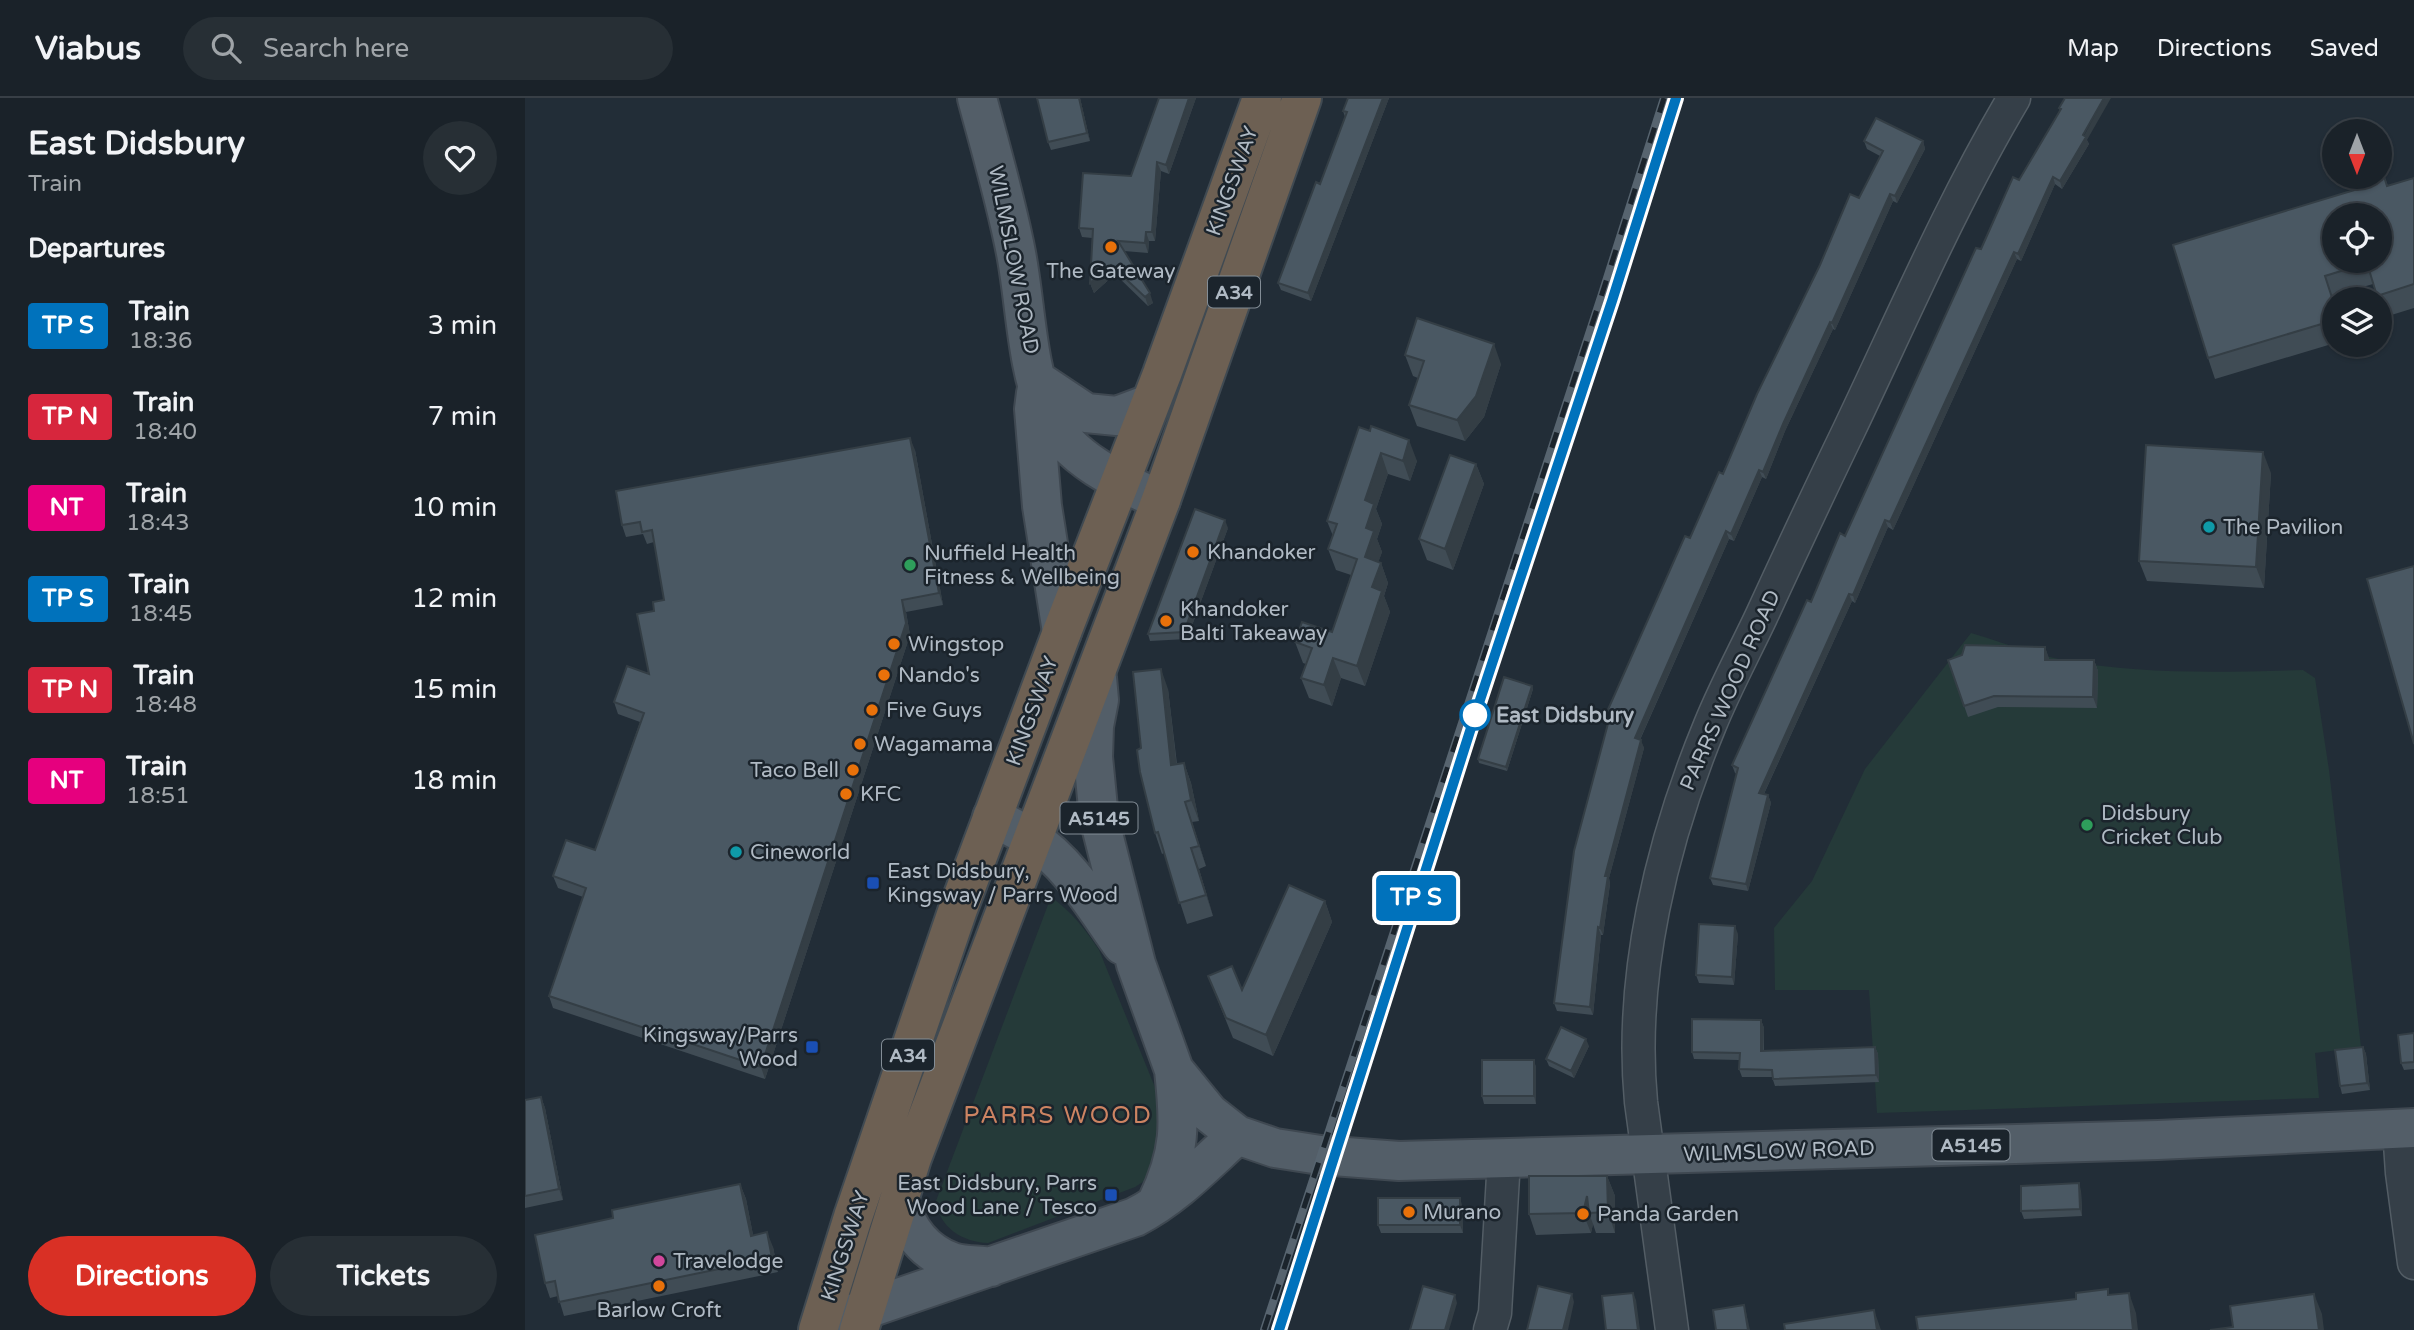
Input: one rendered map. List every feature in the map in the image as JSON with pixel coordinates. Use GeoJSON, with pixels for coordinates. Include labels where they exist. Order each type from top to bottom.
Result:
{"type":"FeatureCollection","features":[{"type":"Feature","properties":{"kind":"highway","name":"KINGSWAY"},"geometry":{"type":"LineString","coordinates":[[813,1328],[958,909],[1120,483],[1262,98]]}},
{"type":"Feature","properties":{"kind":"highway","name":"KINGSWAY"},"geometry":{"type":"LineString","coordinates":[[863,1320],[912,1158],[1161,500],[1302,98]]}},
{"type":"Feature","properties":{"kind":"main road","name":"WILMSLOW ROAD"},"geometry":{"type":"LineString","coordinates":[[977,98],[1003,193],[1038,381],[1049,417],[1073,449],[1120,483],[1161,500]]}},
{"type":"Feature","properties":{"kind":"main road","name":"WILMSLOW ROAD"},"geometry":{"type":"LineString","coordinates":[[1038,381],[1086,413],[1117,416],[1149,404]]}},
{"type":"Feature","properties":{"kind":"main road","name":"WILMSLOW ROAD"},"geometry":{"type":"LineString","coordinates":[[1038,381],[1034,409],[1042,506],[1062,632]]}},
{"type":"Feature","properties":{"kind":"main road","name":"WILMSLOW ROAD"},"geometry":{"type":"LineString","coordinates":[[1095,669],[1099,700],[1094,726],[1093,757],[1099,818],[1136,964],[1174,1070],[1179,1120],[1175,1156],[1154,1207]]}},
{"type":"Feature","properties":{"kind":"main road","name":"WILMSLOW ROAD"},"geometry":{"type":"LineString","coordinates":[[992,817],[1032,838],[1056,859],[1136,964]]}},
{"type":"Feature","properties":{"kind":"main road","name":"WILMSLOW ROAD"},"geometry":{"type":"LineString","coordinates":[[1174,1070],[1209,1113],[1237,1135],[1275,1148],[1399,1161],[2158,1140],[2407,1129]]}},
{"type":"Feature","properties":{"kind":"main road"},"geometry":{"type":"LineString","coordinates":[[813,1328],[863,1320],[991,1267],[1135,1217],[1173,1193],[1237,1135]]}},
{"type":"Feature","properties":{"kind":"main road"},"geometry":{"type":"LineString","coordinates":[[899,1201],[904,1220],[925,1246],[952,1262],[991,1267]]}},
{"type":"Feature","properties":{"kind":"street","name":"PARRS WOOD ROAD"},"geometry":{"type":"LineString","coordinates":[[1672,1330],[1639,1082],[1645,957],[1655,896],[1684,792],[1710,724],[1953,212],[2014,98]]}},
{"type":"Feature","properties":{"kind":"street"},"geometry":{"type":"LineString","coordinates":[[2407,1129],[2414,1263]]}},
{"type":"Feature","properties":{"kind":"street"},"geometry":{"type":"LineString","coordinates":[[1490,1330],[1495,1313],[1504,1159]]}},
{"type":"Feature","properties":{"kind":"green space","name":"Didsbury Cricket Club"},"geometry":{"type":"Polygon","coordinates":[[[1971,633],[2040,655],[2093,665],[2183,671],[2303,670],[2315,678],[2329,770],[2361,1047],[2315,1053],[2319,1098],[1877,1113],[1869,990],[1775,990],[1774,928],[1812,881],[1865,769],[1971,633]]]}},
{"type":"Feature","properties":{"kind":"green space"},"geometry":{"type":"Polygon","coordinates":[[[1051,897],[1078,921],[1099,950],[1170,1124],[1149,1178],[1135,1187],[988,1243],[969,1240],[947,1225],[936,1201],[1051,897]]]}},
{"type":"Feature","properties":{"kind":"building"},"geometry":{"type":"Polygon","coordinates":[[[1037,98],[1079,98],[1087,133],[1048,142],[1037,98]]]}},
{"type":"Feature","properties":{"kind":"building"},"geometry":{"type":"Polygon","coordinates":[[[1159,98],[1189,98],[1166,165],[1157,162],[1152,232],[1146,232],[1145,243],[1118,241],[1150,293],[1145,297],[1111,265],[1090,283],[1093,229],[1079,228],[1083,173],[1131,176],[1159,98]]]}},
{"type":"Feature","properties":{"kind":"building"},"geometry":{"type":"Polygon","coordinates":[[[1348,98],[1383,98],[1308,293],[1278,283],[1316,182],[1320,184],[1347,112],[1343,111],[1348,98]]]}},
{"type":"Feature","properties":{"kind":"building"},"geometry":{"type":"Polygon","coordinates":[[[2065,98],[2104,98],[2083,135],[2086,137],[2060,181],[2053,177],[2018,254],[2014,252],[1890,522],[1885,520],[1853,595],[1849,594],[1759,793],[1768,795],[1746,884],[1710,878],[1738,768],[1732,765],[1807,600],[1811,602],[1840,533],[1845,536],[1976,248],[1981,249],[2013,177],[2019,180],[2065,98]]]}},
{"type":"Feature","properties":{"kind":"building"},"geometry":{"type":"Polygon","coordinates":[[[1876,118],[1923,141],[1895,196],[1890,194],[1763,472],[1759,470],[1731,534],[1726,531],[1635,738],[1641,740],[1605,876],[1608,876],[1600,928],[1598,927],[1590,1007],[1554,1003],[1574,851],[1610,716],[1606,714],[1685,536],[1690,538],[1719,472],[1723,474],[1850,194],[1859,198],[1883,151],[1864,141],[1876,118]]]}},
{"type":"Feature","properties":{"kind":"building"},"geometry":{"type":"Polygon","coordinates":[[[2414,178],[2414,284],[2392,291],[2392,287],[2374,287],[2370,273],[2392,273],[2392,203],[2322,203],[2322,273],[2335,273],[2325,276],[2329,287],[2322,287],[2322,324],[2208,358],[2173,245],[2358,189],[2392,189],[2392,185],[2414,178]]]}},
{"type":"Feature","properties":{"kind":"building"},"geometry":{"type":"Polygon","coordinates":[[[1417,318],[1494,344],[1476,396],[1457,420],[1409,405],[1424,361],[1405,355],[1417,318]]]}},
{"type":"Feature","properties":{"kind":"building"},"geometry":{"type":"Polygon","coordinates":[[[1371,426],[1409,440],[1403,461],[1381,453],[1365,500],[1374,504],[1366,528],[1374,531],[1365,557],[1381,563],[1372,587],[1382,591],[1357,666],[1333,658],[1324,685],[1301,678],[1312,648],[1295,642],[1302,622],[1332,632],[1357,559],[1328,549],[1337,524],[1327,521],[1359,427],[1370,431],[1371,426]]]}},
{"type":"Feature","properties":{"kind":"building"},"geometry":{"type":"Polygon","coordinates":[[[910,438],[939,593],[902,600],[906,623],[761,1067],[549,996],[586,888],[553,876],[566,840],[595,850],[644,713],[614,702],[627,666],[649,674],[637,614],[654,611],[653,602],[664,600],[652,530],[642,532],[640,522],[622,525],[616,491],[910,438]]]}},
{"type":"Feature","properties":{"kind":"building","name":"The Pavilion"},"geometry":{"type":"Polygon","coordinates":[[[2146,445],[2263,452],[2256,567],[2139,561],[2146,445]]]}},
{"type":"Feature","properties":{"kind":"building"},"geometry":{"type":"Polygon","coordinates":[[[1450,455],[1476,464],[1445,549],[1419,539],[1450,455]]]}},
{"type":"Feature","properties":{"kind":"building"},"geometry":{"type":"Polygon","coordinates":[[[1195,509],[1225,520],[1184,632],[1148,634],[1195,509]]]}},
{"type":"Feature","properties":{"kind":"building"},"geometry":{"type":"Polygon","coordinates":[[[2414,566],[2414,744],[2367,579],[2414,566]]]}},
{"type":"Feature","properties":{"kind":"building"},"geometry":{"type":"Polygon","coordinates":[[[1965,645],[2045,647],[2045,660],[2094,660],[2093,697],[1994,696],[1964,706],[1948,660],[1962,655],[1965,645]]]}},
{"type":"Feature","properties":{"kind":"building"},"geometry":{"type":"Polygon","coordinates":[[[1161,669],[1171,765],[1184,763],[1191,800],[1185,802],[1199,846],[1191,848],[1206,895],[1179,903],[1158,832],[1155,833],[1137,750],[1141,748],[1133,672],[1161,669]]]}},
{"type":"Feature","properties":{"kind":"building"},"geometry":{"type":"Polygon","coordinates":[[[1504,677],[1532,686],[1506,767],[1478,759],[1504,677]]]}},
{"type":"Feature","properties":{"kind":"building"},"geometry":{"type":"Polygon","coordinates":[[[1289,885],[1325,901],[1266,1035],[1226,1018],[1208,976],[1232,966],[1242,990],[1289,885]]]}},
{"type":"Feature","properties":{"kind":"building"},"geometry":{"type":"Polygon","coordinates":[[[1699,924],[1735,926],[1732,977],[1696,975],[1699,924]]]}},
{"type":"Feature","properties":{"kind":"building"},"geometry":{"type":"Polygon","coordinates":[[[1692,1019],[1761,1020],[1761,1051],[1875,1047],[1876,1075],[1773,1079],[1772,1070],[1739,1069],[1740,1053],[1692,1052],[1692,1019]]]}},
{"type":"Feature","properties":{"kind":"building"},"geometry":{"type":"Polygon","coordinates":[[[1561,1027],[1586,1039],[1571,1071],[1546,1059],[1561,1027]]]}},
{"type":"Feature","properties":{"kind":"building"},"geometry":{"type":"Polygon","coordinates":[[[2414,1033],[2414,1062],[2401,1063],[2398,1035],[2414,1033]]]}},
{"type":"Feature","properties":{"kind":"building"},"geometry":{"type":"Polygon","coordinates":[[[2363,1047],[2367,1083],[2340,1086],[2335,1050],[2363,1047]]]}},
{"type":"Feature","properties":{"kind":"building"},"geometry":{"type":"Polygon","coordinates":[[[1482,1060],[1534,1060],[1534,1096],[1482,1096],[1482,1060]]]}},
{"type":"Feature","properties":{"kind":"building"},"geometry":{"type":"Polygon","coordinates":[[[541,1097],[559,1189],[525,1196],[525,1100],[541,1097]]]}},
{"type":"Feature","properties":{"kind":"building"},"geometry":{"type":"Polygon","coordinates":[[[1529,1176],[1607,1176],[1608,1212],[1589,1213],[1587,1196],[1583,1213],[1529,1214],[1529,1176]]]}},
{"type":"Feature","properties":{"kind":"building"},"geometry":{"type":"Polygon","coordinates":[[[2079,1183],[2080,1209],[2021,1211],[2021,1186],[2079,1183]]]}},
{"type":"Feature","properties":{"kind":"building","name":"Travelodge"},"geometry":{"type":"Polygon","coordinates":[[[740,1184],[751,1236],[767,1232],[772,1258],[559,1302],[555,1281],[545,1283],[535,1235],[613,1218],[612,1210],[740,1184]]]}},
{"type":"Feature","properties":{"kind":"building"},"geometry":{"type":"Polygon","coordinates":[[[1378,1198],[1460,1198],[1460,1225],[1378,1225],[1378,1198]]]}},
{"type":"Feature","properties":{"kind":"building"},"geometry":{"type":"Polygon","coordinates":[[[1423,1286],[1455,1295],[1445,1330],[1410,1330],[1423,1286]]]}},
{"type":"Feature","properties":{"kind":"building"},"geometry":{"type":"Polygon","coordinates":[[[1538,1286],[1572,1294],[1563,1330],[1527,1330],[1538,1286]]]}},
{"type":"Feature","properties":{"kind":"building"},"geometry":{"type":"Polygon","coordinates":[[[2108,1289],[2108,1295],[2129,1293],[2133,1330],[1918,1330],[1916,1317],[2076,1299],[2076,1293],[2108,1289]]]}},
{"type":"Feature","properties":{"kind":"building"},"geometry":{"type":"Polygon","coordinates":[[[1633,1293],[1638,1330],[1606,1330],[1602,1296],[1633,1293]]]}},
{"type":"Feature","properties":{"kind":"building"},"geometry":{"type":"Polygon","coordinates":[[[2314,1294],[2319,1330],[2210,1330],[2233,1327],[2230,1306],[2314,1294]]]}},
{"type":"Feature","properties":{"kind":"building"},"geometry":{"type":"Polygon","coordinates":[[[1744,1305],[1748,1330],[1716,1330],[1713,1310],[1744,1305]]]}},
{"type":"Feature","properties":{"kind":"building"},"geometry":{"type":"Polygon","coordinates":[[[1874,1310],[1877,1330],[1785,1330],[1784,1324],[1874,1310]]]}},
{"type":"Feature","properties":{"kind":"railway"},"geometry":{"type":"LineString","coordinates":[[1264,1330],[1664,98]]}},
{"type":"Feature","properties":{"kind":"railway"},"geometry":{"type":"LineString","coordinates":[[1522,574],[1612,301],[1675,98]]}},
{"type":"Feature","properties":{"kind":"railway"},"geometry":{"type":"LineString","coordinates":[[1279,1330],[1465,747]]}},
{"type":"Feature","properties":{"kind":"train"},"geometry":{"type":"LineString","coordinates":[[1279,1330],[1346,1115],[1676,98]]}},
{"type":"Feature","properties":{"kind":"place","name":"The Gateway"},"geometry":{"type":"Point","coordinates":[1111,247]}},
{"type":"Feature","properties":{"kind":"place","name":"The Pavilion"},"geometry":{"type":"Point","coordinates":[2209,527]}},
{"type":"Feature","properties":{"kind":"place","name":"Khandoker"},"geometry":{"type":"Point","coordinates":[1193,552]}},
{"type":"Feature","properties":{"kind":"place","name":"Nuffield Health Fitness & Wellbeing"},"geometry":{"type":"Point","coordinates":[910,565]}},
{"type":"Feature","properties":{"kind":"place","name":"Khandoker Balti Takeaway"},"geometry":{"type":"Point","coordinates":[1166,621]}},
{"type":"Feature","properties":{"kind":"place","name":"Wingstop"},"geometry":{"type":"Point","coordinates":[894,644]}},
{"type":"Feature","properties":{"kind":"place","name":"Nando's"},"geometry":{"type":"Point","coordinates":[884,675]}},
{"type":"Feature","properties":{"kind":"place","name":"Five Guys"},"geometry":{"type":"Point","coordinates":[872,710]}},
{"type":"Feature","properties":{"kind":"place","name":"East Didsbury"},"geometry":{"type":"Point","coordinates":[1475,715]}},
{"type":"Feature","properties":{"kind":"place","name":"Wagamama"},"geometry":{"type":"Point","coordinates":[860,744]}},
{"type":"Feature","properties":{"kind":"place","name":"Taco Bell"},"geometry":{"type":"Point","coordinates":[853,770]}},
{"type":"Feature","properties":{"kind":"place","name":"KFC"},"geometry":{"type":"Point","coordinates":[846,794]}},
{"type":"Feature","properties":{"kind":"place","name":"Didsbury Cricket Club"},"geometry":{"type":"Point","coordinates":[2087,825]}},
{"type":"Feature","properties":{"kind":"place","name":"Cineworld"},"geometry":{"type":"Point","coordinates":[736,852]}},
{"type":"Feature","properties":{"kind":"place","name":"East Didsbury, Kingsway / Parrs Wood"},"geometry":{"type":"Point","coordinates":[873,883]}},
{"type":"Feature","properties":{"kind":"place","name":"Kingsway/Parrs Wood"},"geometry":{"type":"Point","coordinates":[812,1047]}},
{"type":"Feature","properties":{"kind":"place","name":"East Didsbury, Parrs Wood Lane / Tesco"},"geometry":{"type":"Point","coordinates":[1111,1195]}},
{"type":"Feature","properties":{"kind":"place","name":"Murano"},"geometry":{"type":"Point","coordinates":[1409,1212]}},
{"type":"Feature","properties":{"kind":"place","name":"Panda Garden"},"geometry":{"type":"Point","coordinates":[1583,1214]}},
{"type":"Feature","properties":{"kind":"place","name":"Travelodge"},"geometry":{"type":"Point","coordinates":[659,1261]}},
{"type":"Feature","properties":{"kind":"place","name":"Barlow Croft"},"geometry":{"type":"Point","coordinates":[659,1286]}},
{"type":"Feature","properties":{"kind":"district","name":"PARRS WOOD"},"geometry":{"type":"Point","coordinates":[1058,1115]}}]}
